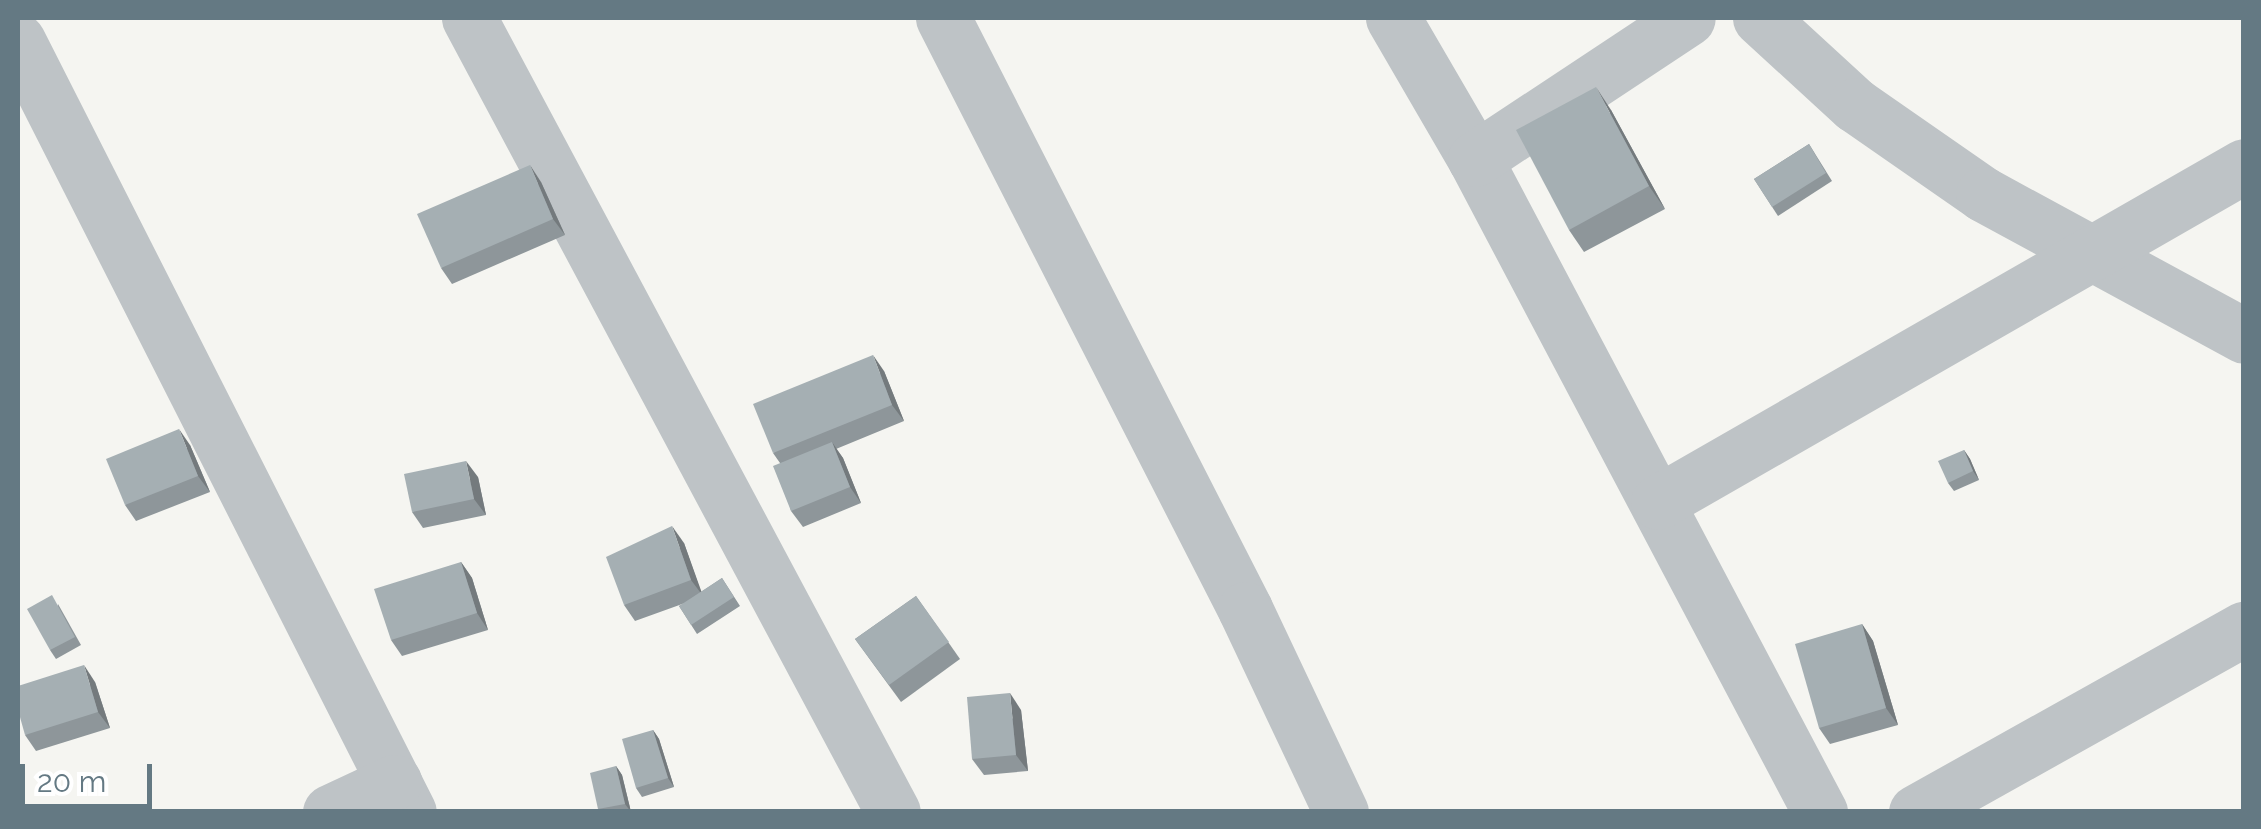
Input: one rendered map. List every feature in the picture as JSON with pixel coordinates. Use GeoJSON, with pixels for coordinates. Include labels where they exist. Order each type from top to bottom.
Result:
{"type":"FeatureCollection","features":[{"type":"Feature","properties":{"kind":"street"},"geometry":{"type":"LineString","coordinates":[[469,18],[894,812]]}},
{"type":"Feature","properties":{"kind":"street"},"geometry":{"type":"LineString","coordinates":[[943,18],[1246,609],[1342,812]]}},
{"type":"Feature","properties":{"kind":"street"},"geometry":{"type":"LineString","coordinates":[[1393,18],[1475,159],[1820,812]]}},
{"type":"Feature","properties":{"kind":"street"},"geometry":{"type":"LineString","coordinates":[[1475,159],[1688,18]]}},
{"type":"Feature","properties":{"kind":"street"},"geometry":{"type":"LineString","coordinates":[[1760,18],[1855,105],[1920,152],[2244,336]]}},
{"type":"Feature","properties":{"kind":"street"},"geometry":{"type":"LineString","coordinates":[[18,41],[401,797],[330,812]]}},
{"type":"Feature","properties":{"kind":"street"},"geometry":{"type":"LineString","coordinates":[[1658,502],[2244,166]]}},
{"type":"Feature","properties":{"kind":"street"},"geometry":{"type":"LineString","coordinates":[[1916,812],[2244,629]]}},
{"type":"Feature","properties":{"kind":"building"},"geometry":{"type":"Polygon","coordinates":[[[1596,87],[1649,186],[1569,230],[1516,130],[1596,87]]]}},
{"type":"Feature","properties":{"kind":"building"},"geometry":{"type":"Polygon","coordinates":[[[1809,144],[1826,173],[1772,207],[1754,179],[1809,144]]]}},
{"type":"Feature","properties":{"kind":"building"},"geometry":{"type":"Polygon","coordinates":[[[530,165],[553,219],[441,268],[417,214],[530,165]]]}},
{"type":"Feature","properties":{"kind":"building"},"geometry":{"type":"Polygon","coordinates":[[[873,355],[892,405],[773,453],[753,404],[873,355]]]}},
{"type":"Feature","properties":{"kind":"building"},"geometry":{"type":"Polygon","coordinates":[[[179,429],[198,476],[125,505],[106,459],[179,429]]]}},
{"type":"Feature","properties":{"kind":"building"},"geometry":{"type":"Polygon","coordinates":[[[832,442],[850,487],[791,511],[773,466],[832,442]]]}},
{"type":"Feature","properties":{"kind":"building"},"geometry":{"type":"Polygon","coordinates":[[[1964,450],[1973,471],[1948,483],[1938,461],[1964,450]]]}},
{"type":"Feature","properties":{"kind":"building"},"geometry":{"type":"Polygon","coordinates":[[[466,461],[474,499],[412,512],[404,474],[466,461]]]}},
{"type":"Feature","properties":{"kind":"building"},"geometry":{"type":"Polygon","coordinates":[[[672,526],[691,580],[624,605],[606,557],[672,526]]]}},
{"type":"Feature","properties":{"kind":"building"},"geometry":{"type":"Polygon","coordinates":[[[461,562],[477,613],[391,640],[374,589],[461,562]]]}},
{"type":"Feature","properties":{"kind":"building"},"geometry":{"type":"Polygon","coordinates":[[[722,578],[734,597],[691,625],[679,606],[722,578]]]}},
{"type":"Feature","properties":{"kind":"building"},"geometry":{"type":"Polygon","coordinates":[[[52,595],[75,637],[50,650],[27,609],[52,595]]]}},
{"type":"Feature","properties":{"kind":"building"},"geometry":{"type":"Polygon","coordinates":[[[916,596],[949,642],[889,685],[855,639],[916,596]]]}},
{"type":"Feature","properties":{"kind":"building"},"geometry":{"type":"Polygon","coordinates":[[[1862,624],[1886,708],[1819,728],[1795,644],[1862,624]]]}},
{"type":"Feature","properties":{"kind":"building"},"geometry":{"type":"Polygon","coordinates":[[[84,665],[98,712],[25,735],[18,710],[18,686],[84,665]]]}},
{"type":"Feature","properties":{"kind":"building"},"geometry":{"type":"Polygon","coordinates":[[[1010,693],[1016,755],[972,759],[967,697],[1010,693]]]}},
{"type":"Feature","properties":{"kind":"building"},"geometry":{"type":"Polygon","coordinates":[[[653,730],[668,778],[636,788],[622,739],[653,730]]]}},
{"type":"Feature","properties":{"kind":"building"},"geometry":{"type":"Polygon","coordinates":[[[616,766],[625,804],[598,809],[590,773],[616,766]]]}}]}
